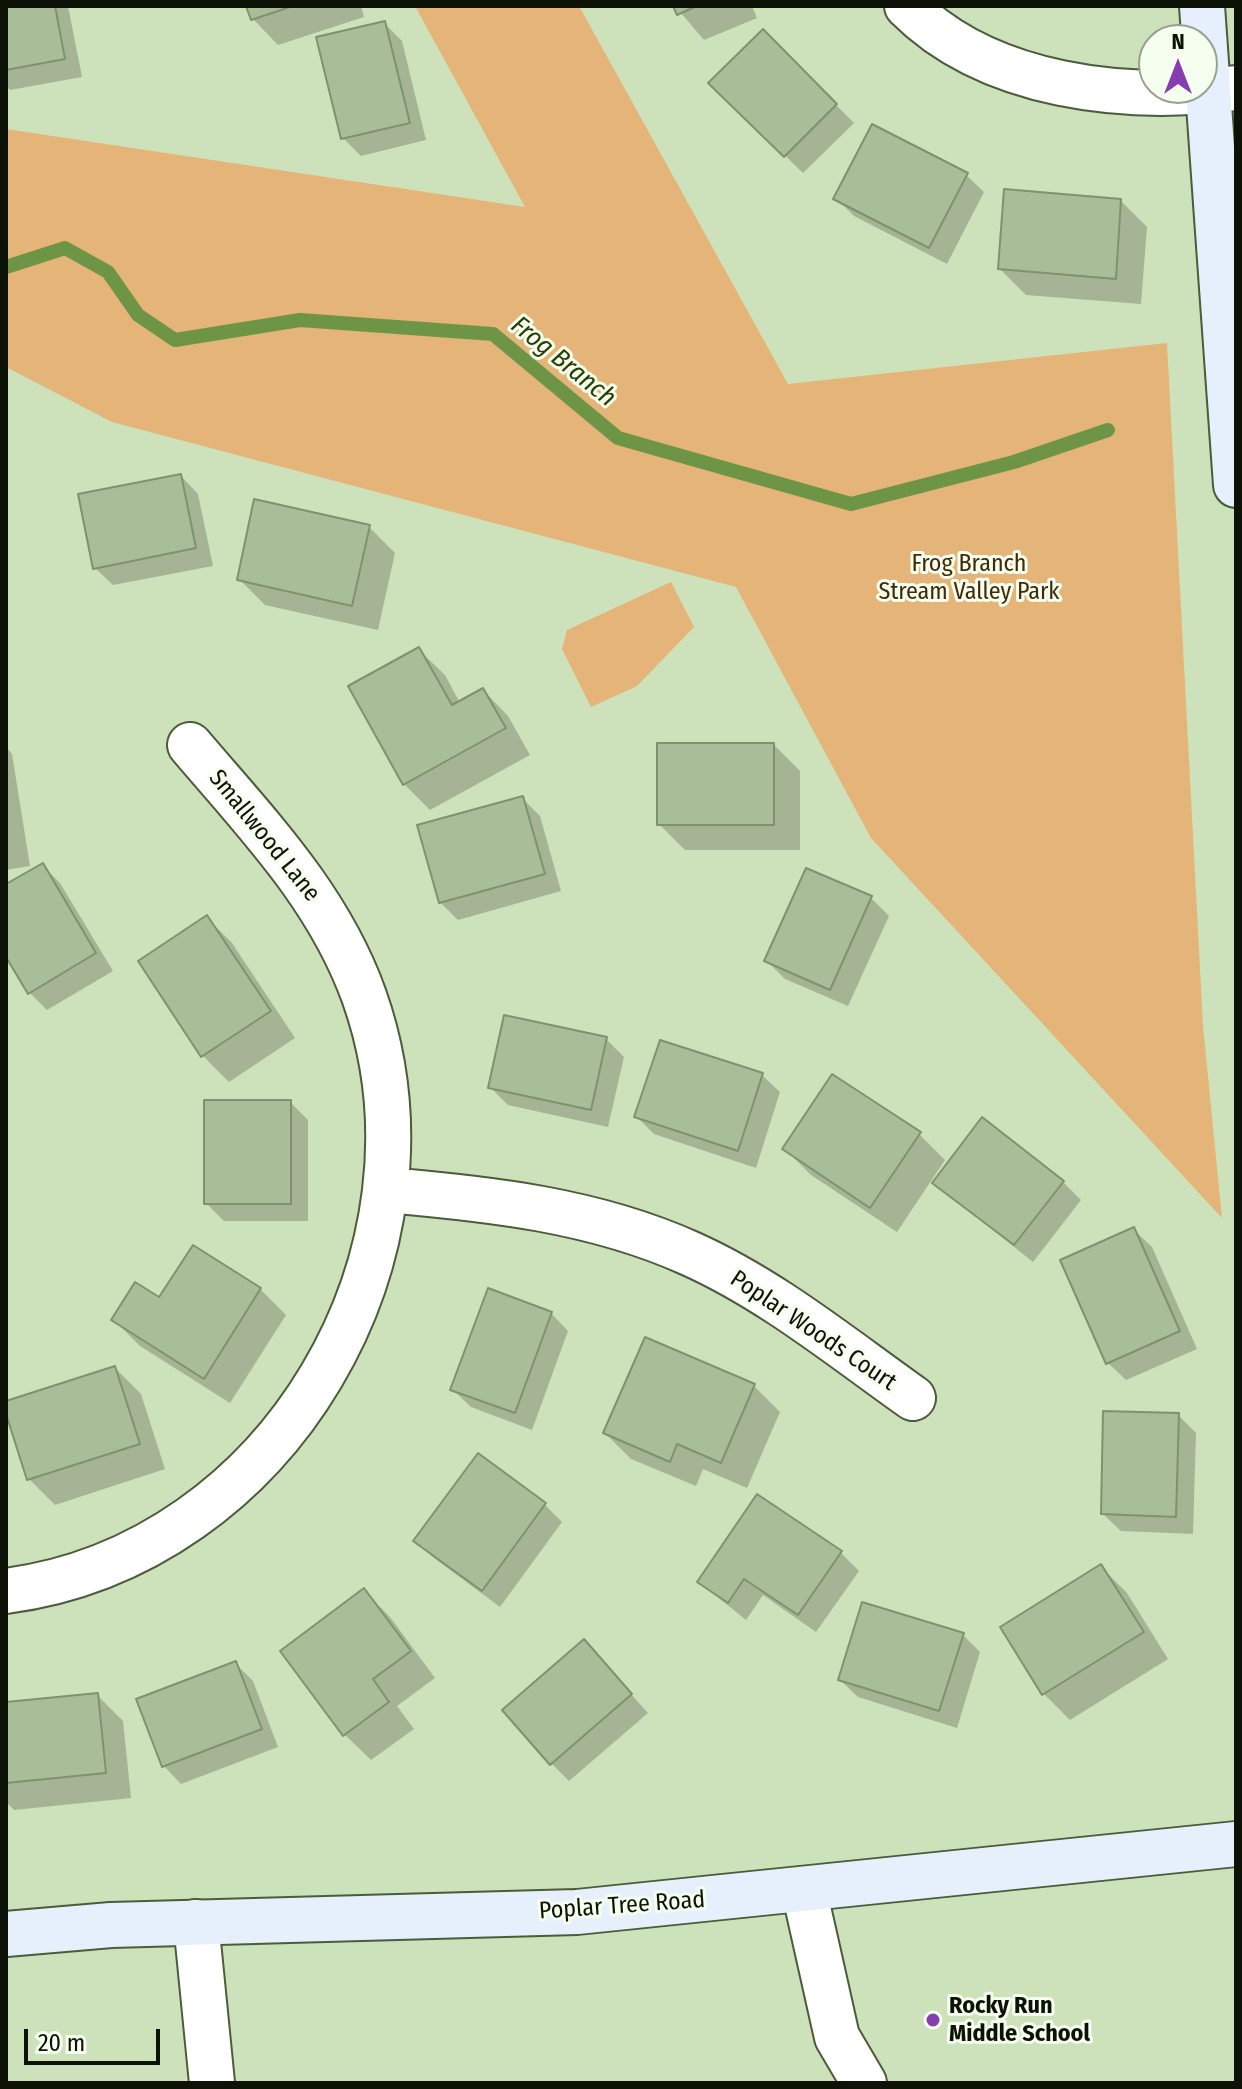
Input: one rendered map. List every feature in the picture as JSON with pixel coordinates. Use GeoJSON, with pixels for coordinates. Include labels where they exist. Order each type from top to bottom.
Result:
{"type":"FeatureCollection","features":[{"type":"Feature","properties":{"kind":"main road"},"geometry":{"type":"LineString","coordinates":[[1202,6],[1221,90],[1236,485]]}},
{"type":"Feature","properties":{"kind":"main road","name":"Poplar Tree Road"},"geometry":{"type":"LineString","coordinates":[[6,1934],[196,1922],[577,1912],[1236,1844]]}},
{"type":"Feature","properties":{"kind":"street"},"geometry":{"type":"LineString","coordinates":[[907,6],[955,43],[999,64],[1043,79],[1090,87],[1221,90]]}},
{"type":"Feature","properties":{"kind":"street","name":"Smallwood Lane"},"geometry":{"type":"LineString","coordinates":[[6,1591],[75,1575],[141,1549],[201,1512],[254,1466],[299,1414],[336,1355],[369,1278],[387,1190],[389,1135],[383,1067],[364,997],[339,935],[305,880],[190,745]]}},
{"type":"Feature","properties":{"kind":"street","name":"Poplar Woods Court"},"geometry":{"type":"LineString","coordinates":[[387,1190],[535,1206],[621,1228],[689,1253],[769,1296],[913,1398]]}},
{"type":"Feature","properties":{"kind":"street"},"geometry":{"type":"LineString","coordinates":[[804,1890],[837,2037],[864,2083]]}},
{"type":"Feature","properties":{"kind":"street"},"geometry":{"type":"LineString","coordinates":[[196,1922],[212,2083]]}},
{"type":"Feature","properties":{"kind":"green space","name":"Frog Branch Stream Valley Park"},"geometry":{"type":"Polygon","coordinates":[[[415,6],[579,6],[788,384],[1167,343],[1203,1026],[1222,1218],[871,838],[736,587],[112,422],[6,367],[6,129],[525,207],[415,6]]]}},
{"type":"Feature","properties":{"kind":"green space"},"geometry":{"type":"Polygon","coordinates":[[[671,582],[694,627],[637,686],[591,707],[562,649],[567,630],[671,582]]]}},
{"type":"Feature","properties":{"kind":"building"},"geometry":{"type":"Polygon","coordinates":[[[6,6],[55,6],[65,59],[6,70],[6,6]]]}},
{"type":"Feature","properties":{"kind":"building"},"geometry":{"type":"Polygon","coordinates":[[[246,6],[293,6],[251,20],[246,6]]]}},
{"type":"Feature","properties":{"kind":"building"},"geometry":{"type":"Polygon","coordinates":[[[673,6],[697,6],[677,15],[673,6]]]}},
{"type":"Feature","properties":{"kind":"building"},"geometry":{"type":"Polygon","coordinates":[[[385,21],[410,123],[341,139],[316,37],[385,21]]]}},
{"type":"Feature","properties":{"kind":"building"},"geometry":{"type":"Polygon","coordinates":[[[763,29],[837,104],[784,157],[708,83],[763,29]]]}},
{"type":"Feature","properties":{"kind":"building"},"geometry":{"type":"Polygon","coordinates":[[[872,124],[968,173],[929,248],[833,199],[872,124]]]}},
{"type":"Feature","properties":{"kind":"building"},"geometry":{"type":"Polygon","coordinates":[[[1004,189],[1121,199],[1116,279],[998,269],[1004,189]]]}},
{"type":"Feature","properties":{"kind":"building"},"geometry":{"type":"Polygon","coordinates":[[[181,474],[196,548],[93,569],[78,494],[181,474]]]}},
{"type":"Feature","properties":{"kind":"building"},"geometry":{"type":"Polygon","coordinates":[[[254,499],[370,525],[352,606],[237,580],[254,499]]]}},
{"type":"Feature","properties":{"kind":"building"},"geometry":{"type":"Polygon","coordinates":[[[419,647],[452,705],[483,688],[506,728],[403,785],[348,686],[419,647]]]}},
{"type":"Feature","properties":{"kind":"building"},"geometry":{"type":"Polygon","coordinates":[[[657,743],[774,743],[774,825],[657,825],[657,743]]]}},
{"type":"Feature","properties":{"kind":"building"},"geometry":{"type":"Polygon","coordinates":[[[523,796],[545,874],[439,903],[417,825],[523,796]]]}},
{"type":"Feature","properties":{"kind":"building"},"geometry":{"type":"Polygon","coordinates":[[[43,863],[96,953],[28,994],[6,957],[6,884],[43,863]]]}},
{"type":"Feature","properties":{"kind":"building"},"geometry":{"type":"Polygon","coordinates":[[[806,868],[872,896],[830,990],[764,961],[806,868]]]}},
{"type":"Feature","properties":{"kind":"building"},"geometry":{"type":"Polygon","coordinates":[[[207,915],[271,1011],[201,1057],[138,961],[207,915]]]}},
{"type":"Feature","properties":{"kind":"building"},"geometry":{"type":"Polygon","coordinates":[[[504,1015],[607,1037],[591,1110],[488,1088],[504,1015]]]}},
{"type":"Feature","properties":{"kind":"building"},"geometry":{"type":"Polygon","coordinates":[[[660,1040],[763,1073],[738,1151],[634,1117],[660,1040]]]}},
{"type":"Feature","properties":{"kind":"building"},"geometry":{"type":"Polygon","coordinates":[[[832,1074],[921,1132],[870,1208],[782,1149],[832,1074]]]}},
{"type":"Feature","properties":{"kind":"building"},"geometry":{"type":"Polygon","coordinates":[[[204,1100],[291,1100],[291,1204],[204,1204],[204,1100]]]}},
{"type":"Feature","properties":{"kind":"building"},"geometry":{"type":"Polygon","coordinates":[[[982,1117],[1064,1181],[1014,1245],[932,1183],[982,1117]]]}},
{"type":"Feature","properties":{"kind":"building"},"geometry":{"type":"Polygon","coordinates":[[[1134,1227],[1180,1331],[1106,1364],[1060,1260],[1134,1227]]]}},
{"type":"Feature","properties":{"kind":"building"},"geometry":{"type":"Polygon","coordinates":[[[193,1245],[261,1288],[204,1379],[111,1320],[135,1282],[159,1297],[193,1245]]]}},
{"type":"Feature","properties":{"kind":"building"},"geometry":{"type":"Polygon","coordinates":[[[488,1288],[552,1312],[515,1413],[450,1390],[488,1288]]]}},
{"type":"Feature","properties":{"kind":"building"},"geometry":{"type":"Polygon","coordinates":[[[645,1337],[755,1384],[721,1463],[677,1444],[670,1462],[603,1433],[645,1337]]]}},
{"type":"Feature","properties":{"kind":"building"},"geometry":{"type":"Polygon","coordinates":[[[115,1366],[140,1444],[27,1480],[6,1414],[6,1401],[115,1366]]]}},
{"type":"Feature","properties":{"kind":"building"},"geometry":{"type":"Polygon","coordinates":[[[1103,1411],[1179,1413],[1176,1517],[1101,1514],[1103,1411]]]}},
{"type":"Feature","properties":{"kind":"building"},"geometry":{"type":"Polygon","coordinates":[[[478,1453],[546,1503],[482,1591],[413,1541],[478,1453]]]}},
{"type":"Feature","properties":{"kind":"building"},"geometry":{"type":"Polygon","coordinates":[[[757,1494],[842,1551],[798,1615],[744,1579],[728,1603],[697,1582],[757,1494]]]}},
{"type":"Feature","properties":{"kind":"building"},"geometry":{"type":"Polygon","coordinates":[[[1101,1564],[1144,1632],[1042,1695],[1000,1627],[1101,1564]]]}},
{"type":"Feature","properties":{"kind":"building"},"geometry":{"type":"Polygon","coordinates":[[[364,1588],[411,1651],[373,1679],[389,1702],[343,1736],[280,1651],[364,1588]]]}},
{"type":"Feature","properties":{"kind":"building"},"geometry":{"type":"Polygon","coordinates":[[[862,1602],[964,1633],[939,1711],[838,1680],[862,1602]]]}},
{"type":"Feature","properties":{"kind":"building"},"geometry":{"type":"Polygon","coordinates":[[[584,1639],[632,1694],[550,1765],[502,1710],[584,1639]]]}},
{"type":"Feature","properties":{"kind":"building"},"geometry":{"type":"Polygon","coordinates":[[[236,1661],[262,1729],[162,1767],[136,1699],[236,1661]]]}},
{"type":"Feature","properties":{"kind":"building"},"geometry":{"type":"Polygon","coordinates":[[[98,1693],[106,1773],[6,1783],[6,1702],[98,1693]]]}},
{"type":"Feature","properties":{"kind":"waterway","name":"Frog Branch"},"geometry":{"type":"LineString","coordinates":[[6,267],[65,248],[108,272],[138,315],[175,340],[300,320],[493,334],[618,438],[851,504],[1014,462],[1108,430]]}},
{"type":"Feature","properties":{"kind":"place","name":"Rocky Run Middle School"},"geometry":{"type":"Point","coordinates":[933,2020]}}]}
